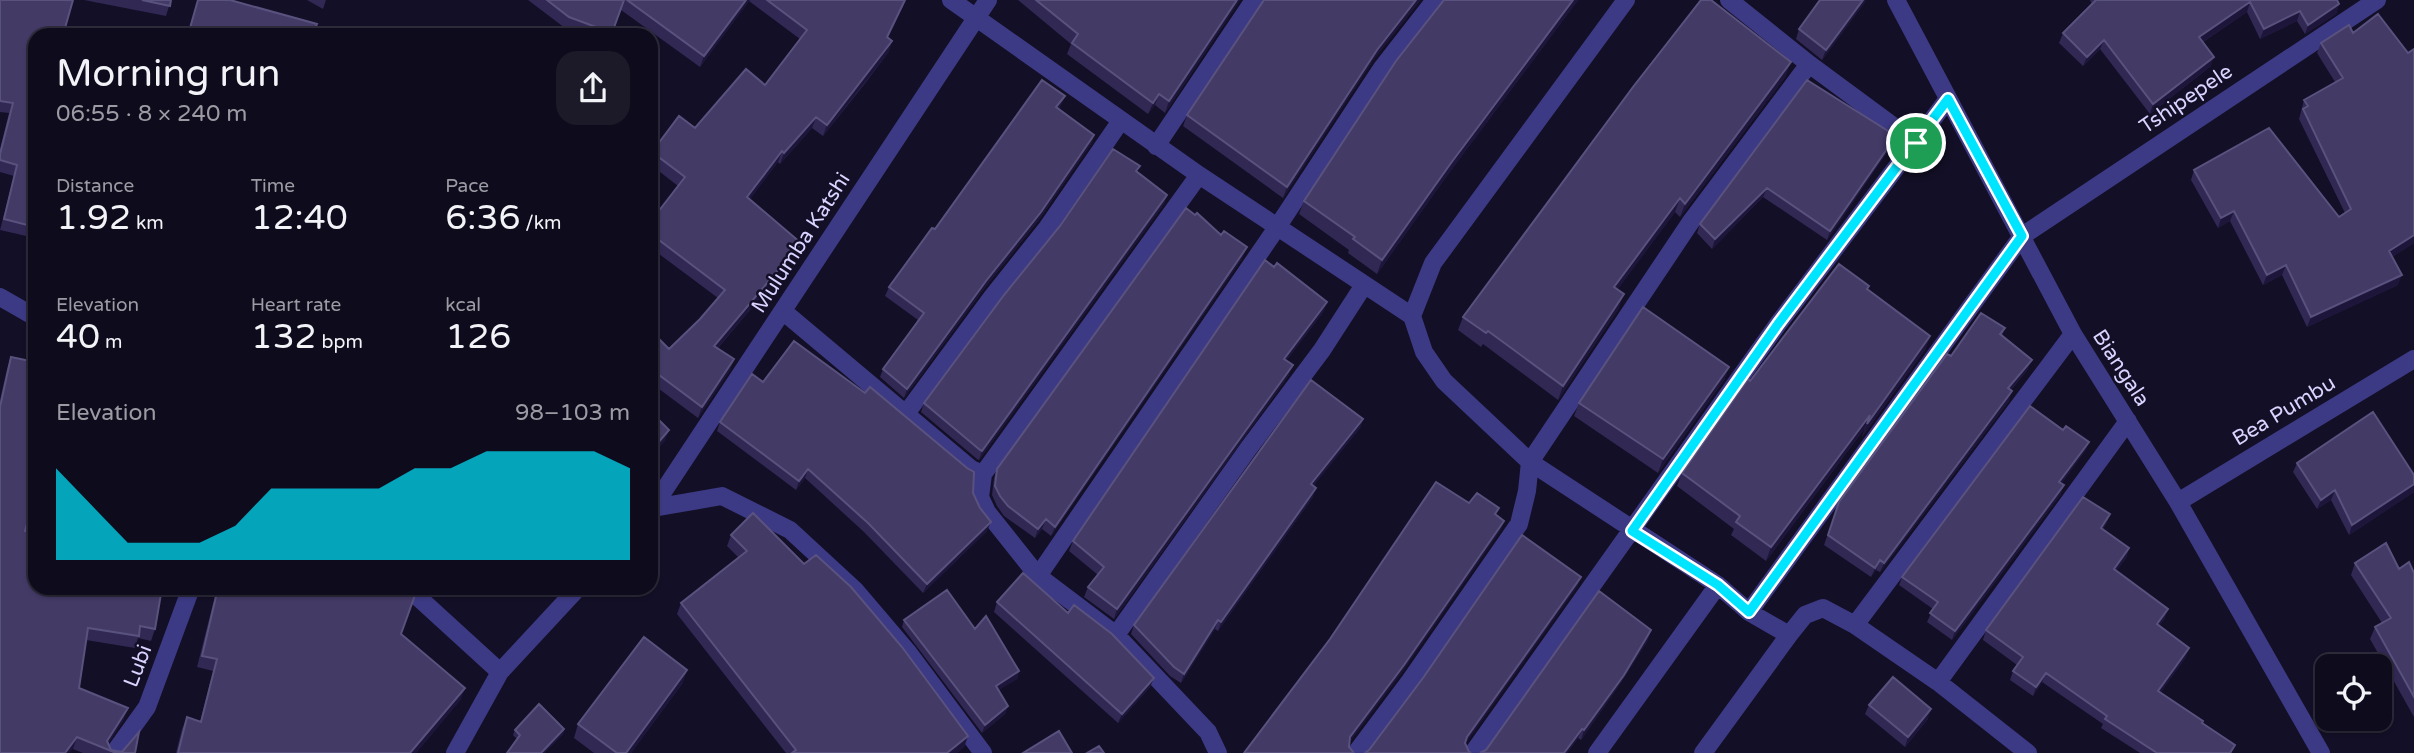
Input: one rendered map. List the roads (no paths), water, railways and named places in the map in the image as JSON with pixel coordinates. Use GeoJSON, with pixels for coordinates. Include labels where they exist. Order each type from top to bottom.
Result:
{"type":"FeatureCollection","features":[{"type":"Feature","properties":{"kind":"street"},"geometry":{"type":"LineString","coordinates":[[951,0],[1199,176],[1412,316],[1424,352],[1444,381],[1530,462],[1718,585],[1749,612],[1789,635]]}},
{"type":"Feature","properties":{"kind":"street","name":"Mulumba Katshi"},"geometry":{"type":"LineString","coordinates":[[658,500],[988,0]]}},
{"type":"Feature","properties":{"kind":"street"},"geometry":{"type":"LineString","coordinates":[[1156,146],[1254,0]]}},
{"type":"Feature","properties":{"kind":"street"},"geometry":{"type":"LineString","coordinates":[[1038,576],[1278,226],[1382,68],[1435,0]]}},
{"type":"Feature","properties":{"kind":"street"},"geometry":{"type":"LineString","coordinates":[[1412,316],[1433,263],[1626,0]]}},
{"type":"Feature","properties":{"kind":"street"},"geometry":{"type":"LineString","coordinates":[[1729,0],[1809,64],[1916,143]]}},
{"type":"Feature","properties":{"kind":"street","name":"Tshipepele"},"geometry":{"type":"LineString","coordinates":[[2022,236],[2377,0]]}},
{"type":"Feature","properties":{"kind":"street","name":"Biangala"},"geometry":{"type":"LineString","coordinates":[[1899,1],[2073,334],[2178,502],[2321,753]]}},
{"type":"Feature","properties":{"kind":"street"},"geometry":{"type":"LineString","coordinates":[[1356,753],[1410,681],[1519,524],[1527,491],[1530,462],[1690,223],[1809,64]]}},
{"type":"Feature","properties":{"kind":"street"},"geometry":{"type":"LineString","coordinates":[[1473,753],[1778,324],[1948,99]]}},
{"type":"Feature","properties":{"kind":"street"},"geometry":{"type":"LineString","coordinates":[[905,415],[1047,228],[1120,121]]}},
{"type":"Feature","properties":{"kind":"street"},"geometry":{"type":"LineString","coordinates":[[1199,176],[984,474],[980,497],[987,512],[1038,576],[1116,635],[1209,732],[1218,753]]}},
{"type":"Feature","properties":{"kind":"street"},"geometry":{"type":"LineString","coordinates":[[1749,612],[2022,236]]}},
{"type":"Feature","properties":{"kind":"street"},"geometry":{"type":"LineString","coordinates":[[1116,635],[1322,350],[1364,285]]}},
{"type":"Feature","properties":{"kind":"street"},"geometry":{"type":"LineString","coordinates":[[0,297],[28,313]]}},
{"type":"Feature","properties":{"kind":"street"},"geometry":{"type":"LineString","coordinates":[[784,312],[971,469],[984,474]]}},
{"type":"Feature","properties":{"kind":"street"},"geometry":{"type":"LineString","coordinates":[[1855,625],[2073,334]]}},
{"type":"Feature","properties":{"kind":"street","name":"Bea Pumbu"},"geometry":{"type":"LineString","coordinates":[[2178,502],[2414,359]]}},
{"type":"Feature","properties":{"kind":"street"},"geometry":{"type":"LineString","coordinates":[[1938,682],[2128,421]]}},
{"type":"Feature","properties":{"kind":"street"},"geometry":{"type":"LineString","coordinates":[[658,508],[722,496],[790,530],[855,590],[907,651],[983,753]]}},
{"type":"Feature","properties":{"kind":"street"},"geometry":{"type":"LineString","coordinates":[[1597,753],[1718,585]]}},
{"type":"Feature","properties":{"kind":"street","name":"Lubi"},"geometry":{"type":"LineString","coordinates":[[114,753],[147,707],[188,595]]}},
{"type":"Feature","properties":{"kind":"street"},"geometry":{"type":"LineString","coordinates":[[416,595],[500,672]]}},
{"type":"Feature","properties":{"kind":"street"},"geometry":{"type":"LineString","coordinates":[[455,753],[500,672],[572,595]]}},
{"type":"Feature","properties":{"kind":"street"},"geometry":{"type":"LineString","coordinates":[[1703,753],[1805,615],[1823,608],[1855,625],[1938,682],[2028,753]]}}]}
